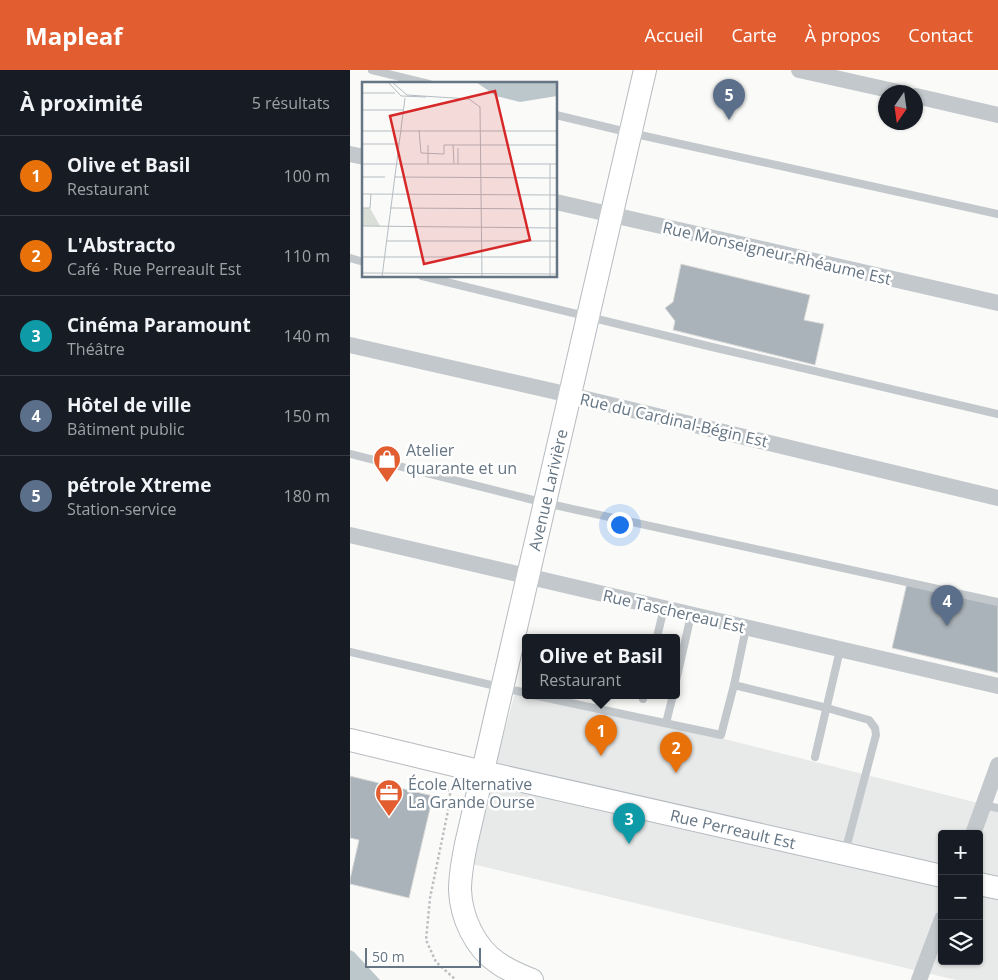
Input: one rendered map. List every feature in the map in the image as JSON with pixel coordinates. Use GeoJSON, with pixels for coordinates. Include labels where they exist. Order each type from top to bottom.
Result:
{"type":"FeatureCollection","features":[{"type":"Feature","properties":{"kind":"main road","name":"Avenue Larivière"},"geometry":{"type":"LineString","coordinates":[[532,980],[514,973],[496,962],[482,948],[471,931],[463,911],[460,890],[462,868],[645,70]]}},
{"type":"Feature","properties":{"kind":"main road","name":"Rue Perreault Est"},"geometry":{"type":"LineString","coordinates":[[350,740],[938,875]]}},
{"type":"Feature","properties":{"kind":"main road"},"geometry":{"type":"LineString","coordinates":[[983,885],[998,888]]}},
{"type":"Feature","properties":{"kind":"street"},"geometry":{"type":"LineString","coordinates":[[800,70],[878,88]]}},
{"type":"Feature","properties":{"kind":"street"},"geometry":{"type":"LineString","coordinates":[[923,98],[998,115]]}},
{"type":"Feature","properties":{"kind":"street","name":"Rue Monseigneur-Rhéaume Est"},"geometry":{"type":"LineString","coordinates":[[558,202],[998,303]]}},
{"type":"Feature","properties":{"kind":"street","name":"Rue du Cardinal-Bégin Est"},"geometry":{"type":"LineString","coordinates":[[350,345],[998,498]]}},
{"type":"Feature","properties":{"kind":"street","name":"Rue Taschereau Est"},"geometry":{"type":"LineString","coordinates":[[350,535],[998,686]]}},
{"type":"Feature","properties":{"kind":"street"},"geometry":{"type":"LineString","coordinates":[[976,830],[991,807],[998,766]]}},
{"type":"Feature","properties":{"kind":"street"},"geometry":{"type":"LineString","coordinates":[[919,980],[942,920]]}},
{"type":"Feature","properties":{"kind":"lane"},"geometry":{"type":"LineString","coordinates":[[372,70],[421,82]]}},
{"type":"Feature","properties":{"kind":"lane"},"geometry":{"type":"LineString","coordinates":[[558,115],[631,133],[998,214]]}},
{"type":"Feature","properties":{"kind":"lane"},"geometry":{"type":"LineString","coordinates":[[430,278],[998,414]]}},
{"type":"Feature","properties":{"kind":"lane"},"geometry":{"type":"LineString","coordinates":[[350,454],[545,503],[998,602]]}},
{"type":"Feature","properties":{"kind":"lane"},"geometry":{"type":"LineString","coordinates":[[658,634],[664,608]]}},
{"type":"Feature","properties":{"kind":"lane"},"geometry":{"type":"LineString","coordinates":[[680,663],[691,615]]}},
{"type":"Feature","properties":{"kind":"lane"},"geometry":{"type":"LineString","coordinates":[[552,699],[721,735],[746,628]]}},
{"type":"Feature","properties":{"kind":"lane"},"geometry":{"type":"LineString","coordinates":[[815,757],[840,650]]}},
{"type":"Feature","properties":{"kind":"lane"},"geometry":{"type":"LineString","coordinates":[[350,652],[522,692]]}},
{"type":"Feature","properties":{"kind":"lane"},"geometry":{"type":"LineString","coordinates":[[734,685],[869,720],[876,728],[876,735],[844,854]]}},
{"type":"Feature","properties":{"kind":"lane"},"geometry":{"type":"LineString","coordinates":[[666,723],[672,699]]}},
{"type":"Feature","properties":{"kind":"path"},"geometry":{"type":"LineString","coordinates":[[433,780],[442,782],[450,791],[450,801],[430,898],[426,940],[436,962],[456,980]]}},
{"type":"Feature","properties":{"kind":"shaded area"},"geometry":{"type":"Polygon","coordinates":[[[517,686],[522,688],[522,699],[565,699],[998,808],[998,980],[956,980],[468,863],[517,686]]]}},
{"type":"Feature","properties":{"kind":"shaded area"},"geometry":{"type":"Polygon","coordinates":[[[350,950],[354,952],[380,980],[350,980],[350,950]]]}},
{"type":"Feature","properties":{"kind":"building"},"geometry":{"type":"Polygon","coordinates":[[[681,264],[810,295],[804,320],[824,324],[815,365],[673,330],[675,321],[665,308],[673,302],[681,264]]]}},
{"type":"Feature","properties":{"kind":"building"},"geometry":{"type":"Polygon","coordinates":[[[907,583],[998,604],[998,673],[892,648],[907,583]]]}},
{"type":"Feature","properties":{"kind":"building","name":"École Alternative La Grande Ourse"},"geometry":{"type":"Polygon","coordinates":[[[350,776],[433,796],[409,898],[350,884],[359,840],[350,838],[350,776]]]}},
{"type":"Feature","properties":{"kind":"place","name":"pétrole Xtreme"},"geometry":{"type":"Point","coordinates":[729,120]}},
{"type":"Feature","properties":{"kind":"place","name":"Atelier quarante et un"},"geometry":{"type":"Point","coordinates":[387,483]}},
{"type":"Feature","properties":{"kind":"place","name":"Hôtel de ville"},"geometry":{"type":"Point","coordinates":[947,626]}},
{"type":"Feature","properties":{"kind":"place","name":"Olive et Basil"},"geometry":{"type":"Point","coordinates":[601,756]}},
{"type":"Feature","properties":{"kind":"place","name":"L'Abstracto"},"geometry":{"type":"Point","coordinates":[676,773]}},
{"type":"Feature","properties":{"kind":"place","name":"École Alternative La Grande Ourse"},"geometry":{"type":"Point","coordinates":[389,817]}},
{"type":"Feature","properties":{"kind":"place","name":"Cinéma Paramount"},"geometry":{"type":"Point","coordinates":[629,844]}}]}
